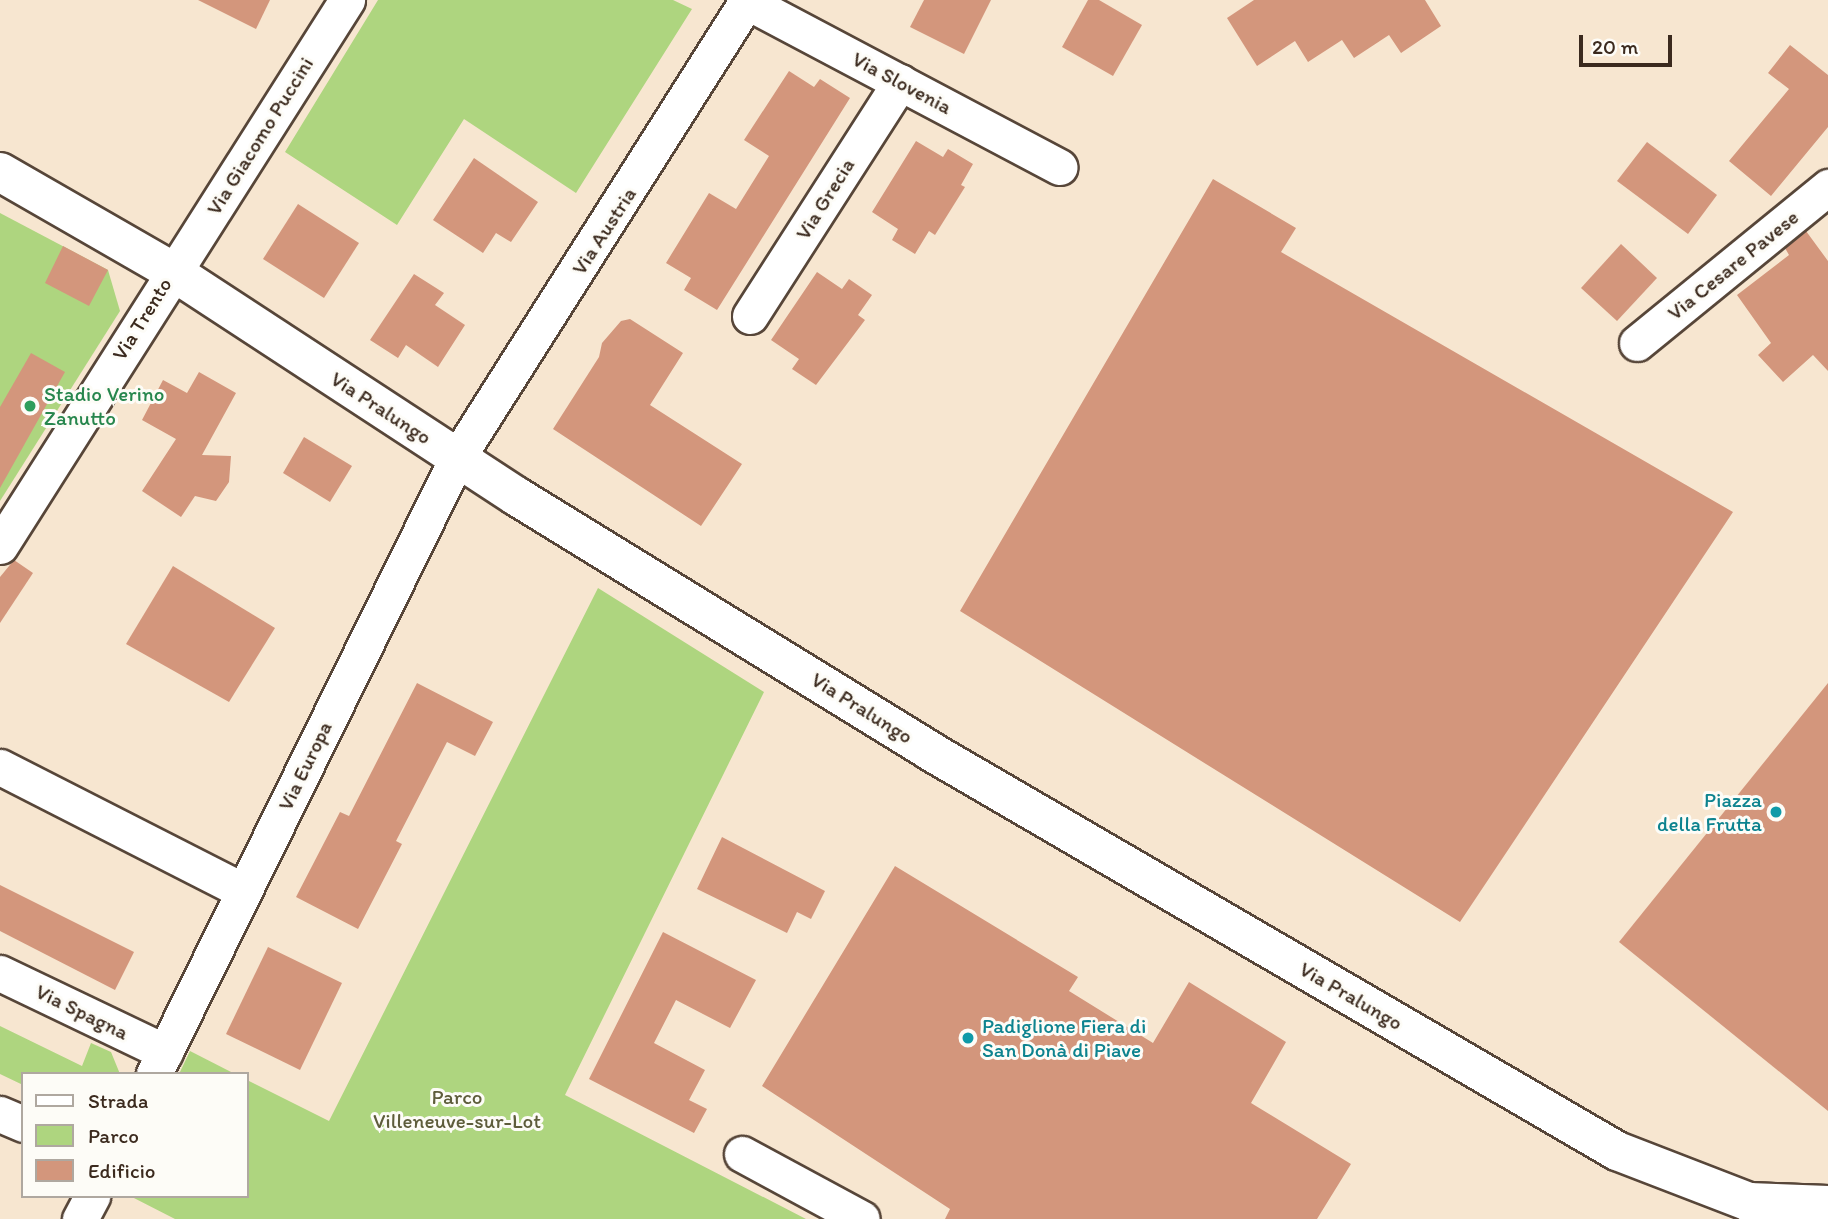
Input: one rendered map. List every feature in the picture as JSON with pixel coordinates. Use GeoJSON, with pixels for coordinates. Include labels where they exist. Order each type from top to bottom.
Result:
{"type":"FeatureCollection","features":[{"type":"Feature","properties":{"kind":"street","name":"Via Giacomo Puccini"},"geometry":{"type":"LineString","coordinates":[[172,271],[347,0]]}},
{"type":"Feature","properties":{"kind":"street","name":"Via Slovenia"},"geometry":{"type":"LineString","coordinates":[[746,1],[1059,167]]}},
{"type":"Feature","properties":{"kind":"street","name":"Via Austria"},"geometry":{"type":"LineString","coordinates":[[457,458],[746,1]]}},
{"type":"Feature","properties":{"kind":"street","name":"Via Grecia"},"geometry":{"type":"LineString","coordinates":[[750,316],[900,82]]}},
{"type":"Feature","properties":{"kind":"street","name":"Via Pralungo"},"geometry":{"type":"LineString","coordinates":[[0,172],[172,271],[457,458],[930,751],[1617,1151],[1759,1211],[1828,1205]]}},
{"type":"Feature","properties":{"kind":"street","name":"Via Cesare Pavese"},"geometry":{"type":"LineString","coordinates":[[1637,343],[1828,187]]}},
{"type":"Feature","properties":{"kind":"street","name":"Via Trento"},"geometry":{"type":"LineString","coordinates":[[0,546],[172,271]]}},
{"type":"Feature","properties":{"kind":"street","name":"Via Europa"},"geometry":{"type":"LineString","coordinates":[[159,1063],[457,458]]}},
{"type":"Feature","properties":{"kind":"street"},"geometry":{"type":"LineString","coordinates":[[0,767],[243,891]]}},
{"type":"Feature","properties":{"kind":"street","name":"Via Spagna"},"geometry":{"type":"LineString","coordinates":[[0,972],[159,1063]]}},
{"type":"Feature","properties":{"kind":"street"},"geometry":{"type":"LineString","coordinates":[[0,1114],[21,1123]]}},
{"type":"Feature","properties":{"kind":"street"},"geometry":{"type":"LineString","coordinates":[[742,1154],[841,1214]]}},
{"type":"Feature","properties":{"kind":"street"},"geometry":{"type":"LineString","coordinates":[[80,1219],[91,1198]]}},
{"type":"Feature","properties":{"kind":"street"},"geometry":{"type":"LineString","coordinates":[[1825,1219],[1828,1215]]}},
{"type":"Feature","properties":{"kind":"green space"},"geometry":{"type":"Polygon","coordinates":[[[378,0],[673,0],[692,9],[576,193],[464,119],[397,225],[285,152],[378,0]]]}},
{"type":"Feature","properties":{"kind":"green space","name":"Stadio Verino Zanutto"},"geometry":{"type":"Polygon","coordinates":[[[0,213],[108,270],[120,311],[0,501],[0,213]]]}},
{"type":"Feature","properties":{"kind":"green space","name":"Parco Villeneuve-sur-Lot"},"geometry":{"type":"Polygon","coordinates":[[[598,588],[764,692],[565,1095],[806,1219],[175,1219],[134,1198],[248,1198],[248,1080],[329,1121],[598,588]]]}},
{"type":"Feature","properties":{"kind":"green space"},"geometry":{"type":"Polygon","coordinates":[[[0,1026],[82,1066],[91,1043],[111,1052],[119,1072],[21,1072],[21,1084],[0,1074],[0,1026]]]}},
{"type":"Feature","properties":{"kind":"green space"},"geometry":{"type":"Polygon","coordinates":[[[190,1051],[231,1072],[180,1072],[190,1051]]]}},
{"type":"Feature","properties":{"kind":"building"},"geometry":{"type":"Polygon","coordinates":[[[198,0],[270,0],[256,29],[198,0]]]}},
{"type":"Feature","properties":{"kind":"building"},"geometry":{"type":"Polygon","coordinates":[[[924,0],[991,0],[964,54],[910,27],[924,0]]]}},
{"type":"Feature","properties":{"kind":"building"},"geometry":{"type":"Polygon","coordinates":[[[1088,0],[1099,0],[1142,25],[1113,76],[1062,47],[1088,0]]]}},
{"type":"Feature","properties":{"kind":"building"},"geometry":{"type":"Polygon","coordinates":[[[1254,0],[1425,0],[1441,26],[1401,53],[1389,35],[1354,58],[1342,40],[1308,62],[1295,41],[1257,66],[1227,18],[1254,0]]]}},
{"type":"Feature","properties":{"kind":"building"},"geometry":{"type":"Polygon","coordinates":[[[1790,45],[1828,75],[1828,127],[1771,196],[1729,161],[1789,89],[1768,73],[1790,45]]]}},
{"type":"Feature","properties":{"kind":"building"},"geometry":{"type":"Polygon","coordinates":[[[789,71],[814,87],[820,79],[850,98],[717,310],[684,290],[691,278],[666,263],[709,193],[736,209],[769,156],[744,140],[789,71]]]}},
{"type":"Feature","properties":{"kind":"building"},"geometry":{"type":"Polygon","coordinates":[[[916,141],[943,157],[948,149],[973,164],[961,185],[965,187],[935,235],[929,231],[915,254],[892,240],[898,229],[872,212],[916,141]]]}},
{"type":"Feature","properties":{"kind":"building"},"geometry":{"type":"Polygon","coordinates":[[[1647,142],[1717,195],[1688,234],[1617,181],[1647,142]]]}},
{"type":"Feature","properties":{"kind":"building"},"geometry":{"type":"Polygon","coordinates":[[[474,158],[538,202],[511,242],[496,233],[483,253],[433,220],[474,158]]]}},
{"type":"Feature","properties":{"kind":"building"},"geometry":{"type":"Polygon","coordinates":[[[1213,179],[1296,228],[1281,252],[1733,512],[1460,922],[960,611],[1213,179]]]}},
{"type":"Feature","properties":{"kind":"building"},"geometry":{"type":"Polygon","coordinates":[[[298,204],[359,243],[324,298],[263,259],[298,204]]]}},
{"type":"Feature","properties":{"kind":"building"},"geometry":{"type":"Polygon","coordinates":[[[1806,231],[1828,261],[1828,371],[1813,355],[1783,382],[1758,355],[1771,343],[1737,295],[1789,255],[1785,248],[1806,231]]]}},
{"type":"Feature","properties":{"kind":"building"},"geometry":{"type":"Polygon","coordinates":[[[1621,244],[1657,278],[1617,321],[1581,288],[1621,244]]]}},
{"type":"Feature","properties":{"kind":"building"},"geometry":{"type":"Polygon","coordinates":[[[63,246],[108,270],[89,306],[45,283],[63,246]]]}},
{"type":"Feature","properties":{"kind":"building"},"geometry":{"type":"Polygon","coordinates":[[[817,272],[842,289],[849,279],[872,295],[858,315],[865,320],[816,385],[792,369],[799,359],[771,340],[817,272]]]}},
{"type":"Feature","properties":{"kind":"building"},"geometry":{"type":"Polygon","coordinates":[[[414,274],[444,293],[435,305],[465,325],[438,367],[406,345],[398,358],[370,340],[414,274]]]}},
{"type":"Feature","properties":{"kind":"building"},"geometry":{"type":"Polygon","coordinates":[[[630,319],[683,353],[650,405],[742,464],[701,526],[553,429],[599,357],[602,343],[621,321],[630,319]]]}},
{"type":"Feature","properties":{"kind":"building"},"geometry":{"type":"Polygon","coordinates":[[[31,353],[65,372],[0,488],[0,407],[31,353]]]}},
{"type":"Feature","properties":{"kind":"building"},"geometry":{"type":"Polygon","coordinates":[[[199,372],[236,393],[202,455],[231,456],[229,482],[216,501],[195,496],[181,517],[142,491],[176,439],[142,420],[163,380],[187,393],[199,372]]]}},
{"type":"Feature","properties":{"kind":"building"},"geometry":{"type":"Polygon","coordinates":[[[304,437],[352,466],[330,502],[283,473],[304,437]]]}},
{"type":"Feature","properties":{"kind":"building"},"geometry":{"type":"Polygon","coordinates":[[[14,560],[33,573],[0,623],[0,577],[14,560]]]}},
{"type":"Feature","properties":{"kind":"building"},"geometry":{"type":"Polygon","coordinates":[[[173,566],[275,628],[229,702],[126,644],[173,566]]]}},
{"type":"Feature","properties":{"kind":"building"},"geometry":{"type":"Polygon","coordinates":[[[417,683],[493,722],[475,756],[447,742],[396,841],[402,844],[358,929],[296,897],[340,812],[349,816],[417,683]]]}},
{"type":"Feature","properties":{"kind":"building","name":"Piazza della Frutta"},"geometry":{"type":"Polygon","coordinates":[[[1828,683],[1828,1111],[1619,942],[1828,683]]]}},
{"type":"Feature","properties":{"kind":"building"},"geometry":{"type":"Polygon","coordinates":[[[722,837],[825,891],[811,919],[797,912],[787,933],[697,889],[722,837]]]}},
{"type":"Feature","properties":{"kind":"building","name":"Padiglione Fiera di San Donà di Piave"},"geometry":{"type":"Polygon","coordinates":[[[895,866],[1078,977],[1069,991],[1153,1043],[1189,982],[1286,1042],[1251,1103],[1351,1164],[1317,1219],[945,1219],[950,1209],[762,1086],[895,866]]]}},
{"type":"Feature","properties":{"kind":"building"},"geometry":{"type":"Polygon","coordinates":[[[0,885],[134,952],[115,990],[0,931],[0,885]]]}},
{"type":"Feature","properties":{"kind":"building"},"geometry":{"type":"Polygon","coordinates":[[[663,932],[756,980],[730,1028],[676,1000],[654,1043],[705,1070],[689,1100],[707,1109],[694,1133],[589,1079],[663,932]]]}},
{"type":"Feature","properties":{"kind":"building"},"geometry":{"type":"Polygon","coordinates":[[[268,947],[342,983],[300,1070],[226,1034],[268,947]]]}},
{"type":"Feature","properties":{"kind":"place","name":"Stadio Verino Zanutto"},"geometry":{"type":"Point","coordinates":[30,406]}},
{"type":"Feature","properties":{"kind":"place","name":"Piazza della Frutta"},"geometry":{"type":"Point","coordinates":[1776,812]}},
{"type":"Feature","properties":{"kind":"place","name":"Padiglione Fiera di San Donà di Piave"},"geometry":{"type":"Point","coordinates":[968,1038]}}]}
